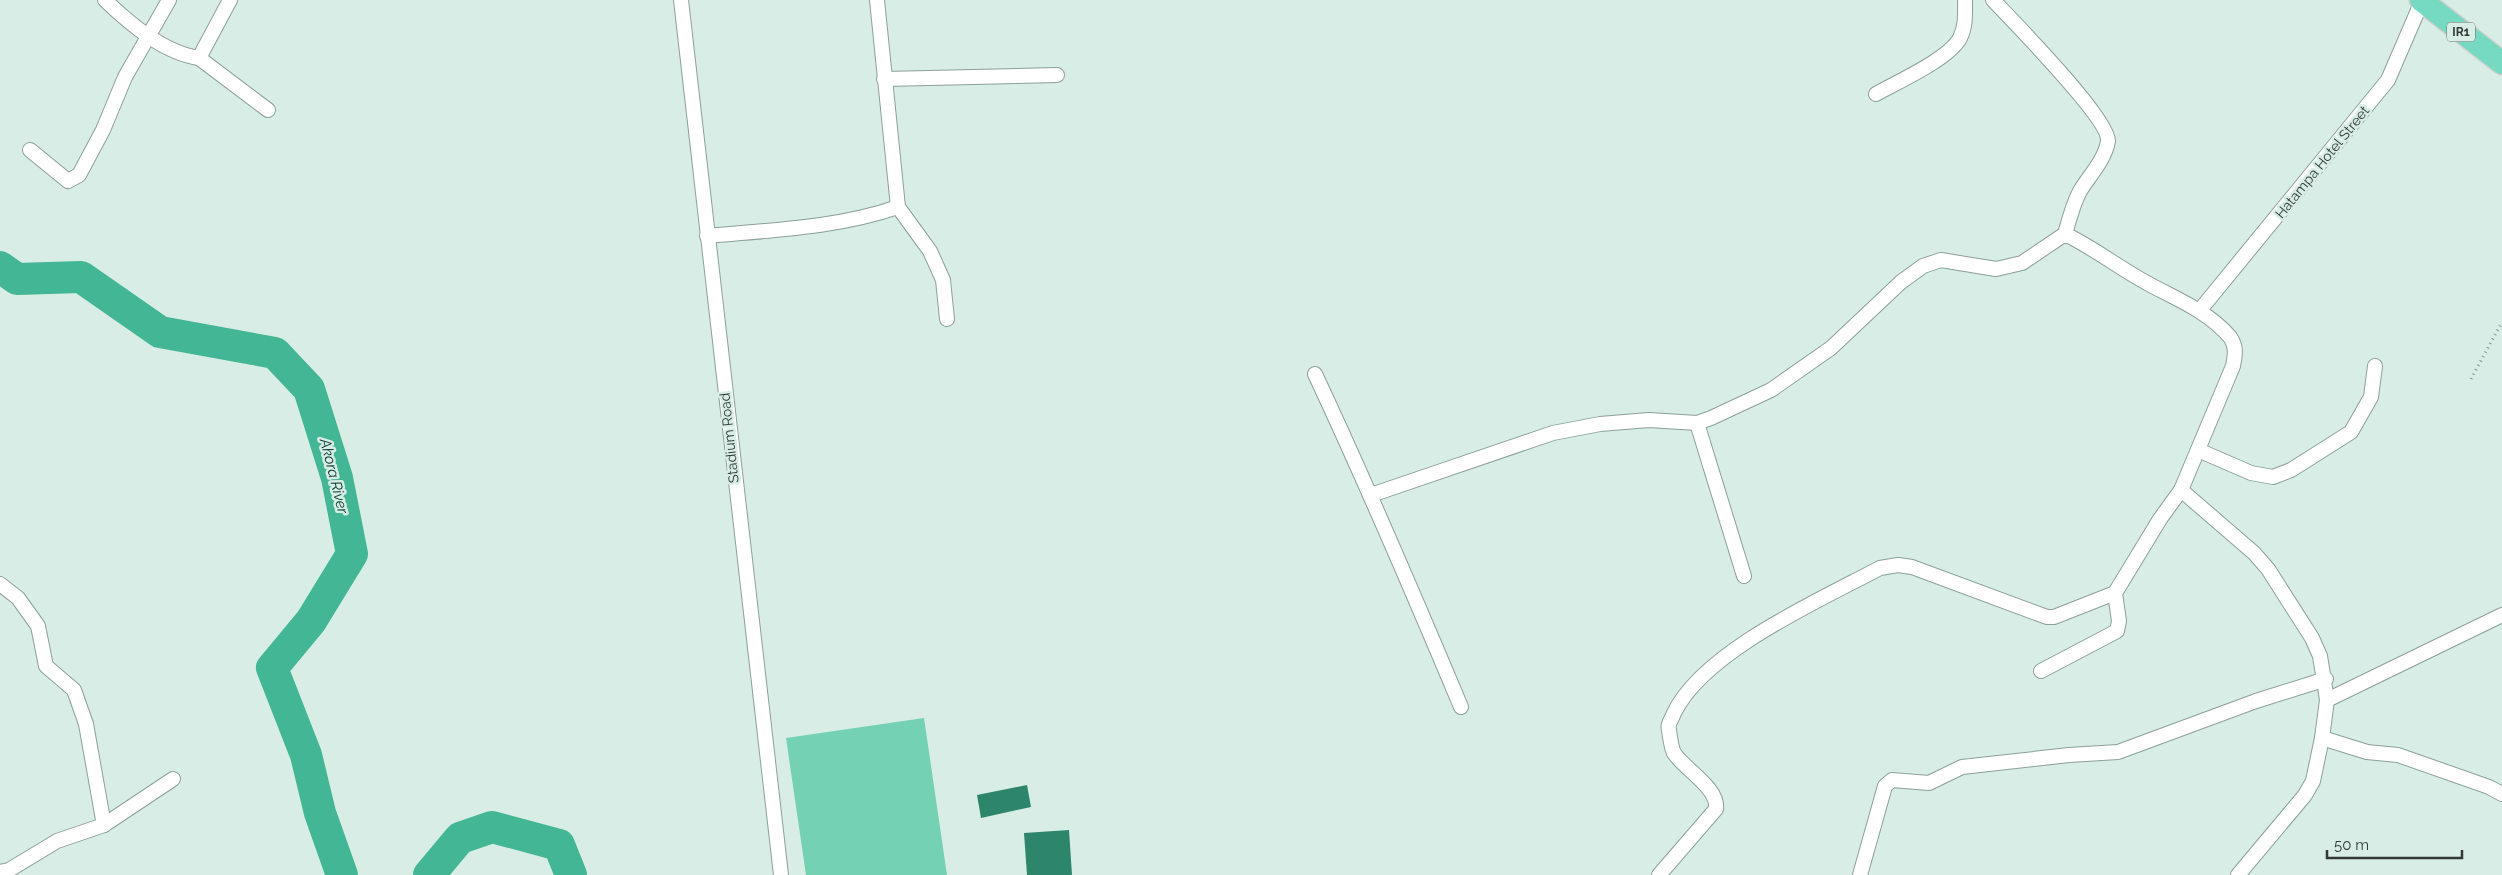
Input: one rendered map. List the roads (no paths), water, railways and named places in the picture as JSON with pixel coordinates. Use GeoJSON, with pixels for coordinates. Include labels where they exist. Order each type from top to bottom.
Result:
{"type":"FeatureCollection","features":[{"type":"Feature","properties":{"kind":"main road","name":"IR1"},"geometry":{"type":"LineString","coordinates":[[2422,0],[2502,64]]}},
{"type":"Feature","properties":{"kind":"street"},"geometry":{"type":"LineString","coordinates":[[105,0],[148,35],[178,53],[199,58],[268,110]]}},
{"type":"Feature","properties":{"kind":"street"},"geometry":{"type":"LineString","coordinates":[[30,150],[68,181],[79,175],[103,130],[125,78],[169,0]]}},
{"type":"Feature","properties":{"kind":"street"},"geometry":{"type":"LineString","coordinates":[[199,58],[230,0]]}},
{"type":"Feature","properties":{"kind":"street","name":"Stadium Road"},"geometry":{"type":"LineString","coordinates":[[681,0],[781,875]]}},
{"type":"Feature","properties":{"kind":"street"},"geometry":{"type":"LineString","coordinates":[[877,0],[898,207],[930,251],[942,280],[947,319]]}},
{"type":"Feature","properties":{"kind":"street"},"geometry":{"type":"LineString","coordinates":[[1876,94],[1948,53],[1959,40],[1965,24],[1965,0]]}},
{"type":"Feature","properties":{"kind":"street"},"geometry":{"type":"LineString","coordinates":[[1371,496],[1553,433],[1600,424],[1649,420],[1697,423],[1770,390],[1831,348],[1900,282],[1923,266],[1941,260],[1996,270],[2022,263],[2065,234],[2079,193],[2105,153],[2108,139],[2102,125],[2054,65],[1994,0]]}},
{"type":"Feature","properties":{"kind":"street","name":"Hatampa Hotel Street"},"geometry":{"type":"LineString","coordinates":[[2200,310],[2388,80],[2422,0]]}},
{"type":"Feature","properties":{"kind":"street"},"geometry":{"type":"LineString","coordinates":[[884,79],[1057,75]]}},
{"type":"Feature","properties":{"kind":"street"},"geometry":{"type":"LineString","coordinates":[[707,236],[818,226],[870,217],[898,207]]}},
{"type":"Feature","properties":{"kind":"street"},"geometry":{"type":"LineString","coordinates":[[1659,875],[1716,809],[1712,793],[1674,752],[1668,726],[1682,697],[1720,661],[1767,628],[1880,568],[1912,567],[2047,617],[2054,617],[2115,593],[2160,519],[2181,490],[2233,366],[2236,350],[2230,338],[2200,310],[2146,283],[2065,234]]}},
{"type":"Feature","properties":{"kind":"street"},"geometry":{"type":"LineString","coordinates":[[2198,450],[2251,473],[2273,477],[2291,470],[2351,432],[2371,397],[2375,366]]}},
{"type":"Feature","properties":{"kind":"street"},"geometry":{"type":"LineString","coordinates":[[1314,374],[1371,496],[1461,707]]}},
{"type":"Feature","properties":{"kind":"street"},"geometry":{"type":"LineString","coordinates":[[1697,423],[1744,576]]}},
{"type":"Feature","properties":{"kind":"street"},"geometry":{"type":"LineString","coordinates":[[2181,490],[2254,553],[2268,569],[2312,638],[2320,656],[2326,679],[2327,700],[2322,738],[2313,781],[2305,795],[2238,875]]}},
{"type":"Feature","properties":{"kind":"street"},"geometry":{"type":"LineString","coordinates":[[0,584],[18,598],[38,626],[46,666],[74,690],[86,724],[104,825]]}},
{"type":"Feature","properties":{"kind":"street"},"geometry":{"type":"LineString","coordinates":[[2041,671],[2117,631],[2119,621],[2115,593]]}},
{"type":"Feature","properties":{"kind":"street"},"geometry":{"type":"LineString","coordinates":[[2327,700],[2502,615]]}},
{"type":"Feature","properties":{"kind":"street"},"geometry":{"type":"LineString","coordinates":[[1860,875],[1885,786],[1892,780],[1929,783],[1962,767],[2068,754],[2118,752],[2250,703],[2326,679]]}},
{"type":"Feature","properties":{"kind":"street"},"geometry":{"type":"LineString","coordinates":[[2322,738],[2367,752],[2398,755],[2489,787],[2502,794]]}},
{"type":"Feature","properties":{"kind":"street"},"geometry":{"type":"LineString","coordinates":[[0,872],[9,870],[58,841],[104,825],[174,779]]}},
{"type":"Feature","properties":{"kind":"waterway","name":"Akora River"},"geometry":{"type":"LineString","coordinates":[[0,267],[17,279],[81,277],[160,332],[275,353],[309,389],[337,478],[352,554],[311,621],[272,668],[306,755],[320,813],[342,875]]}},
{"type":"Feature","properties":{"kind":"waterway","name":"Akora River"},"geometry":{"type":"LineString","coordinates":[[429,875],[460,838],[492,827],[559,845],[571,875]]}}]}
